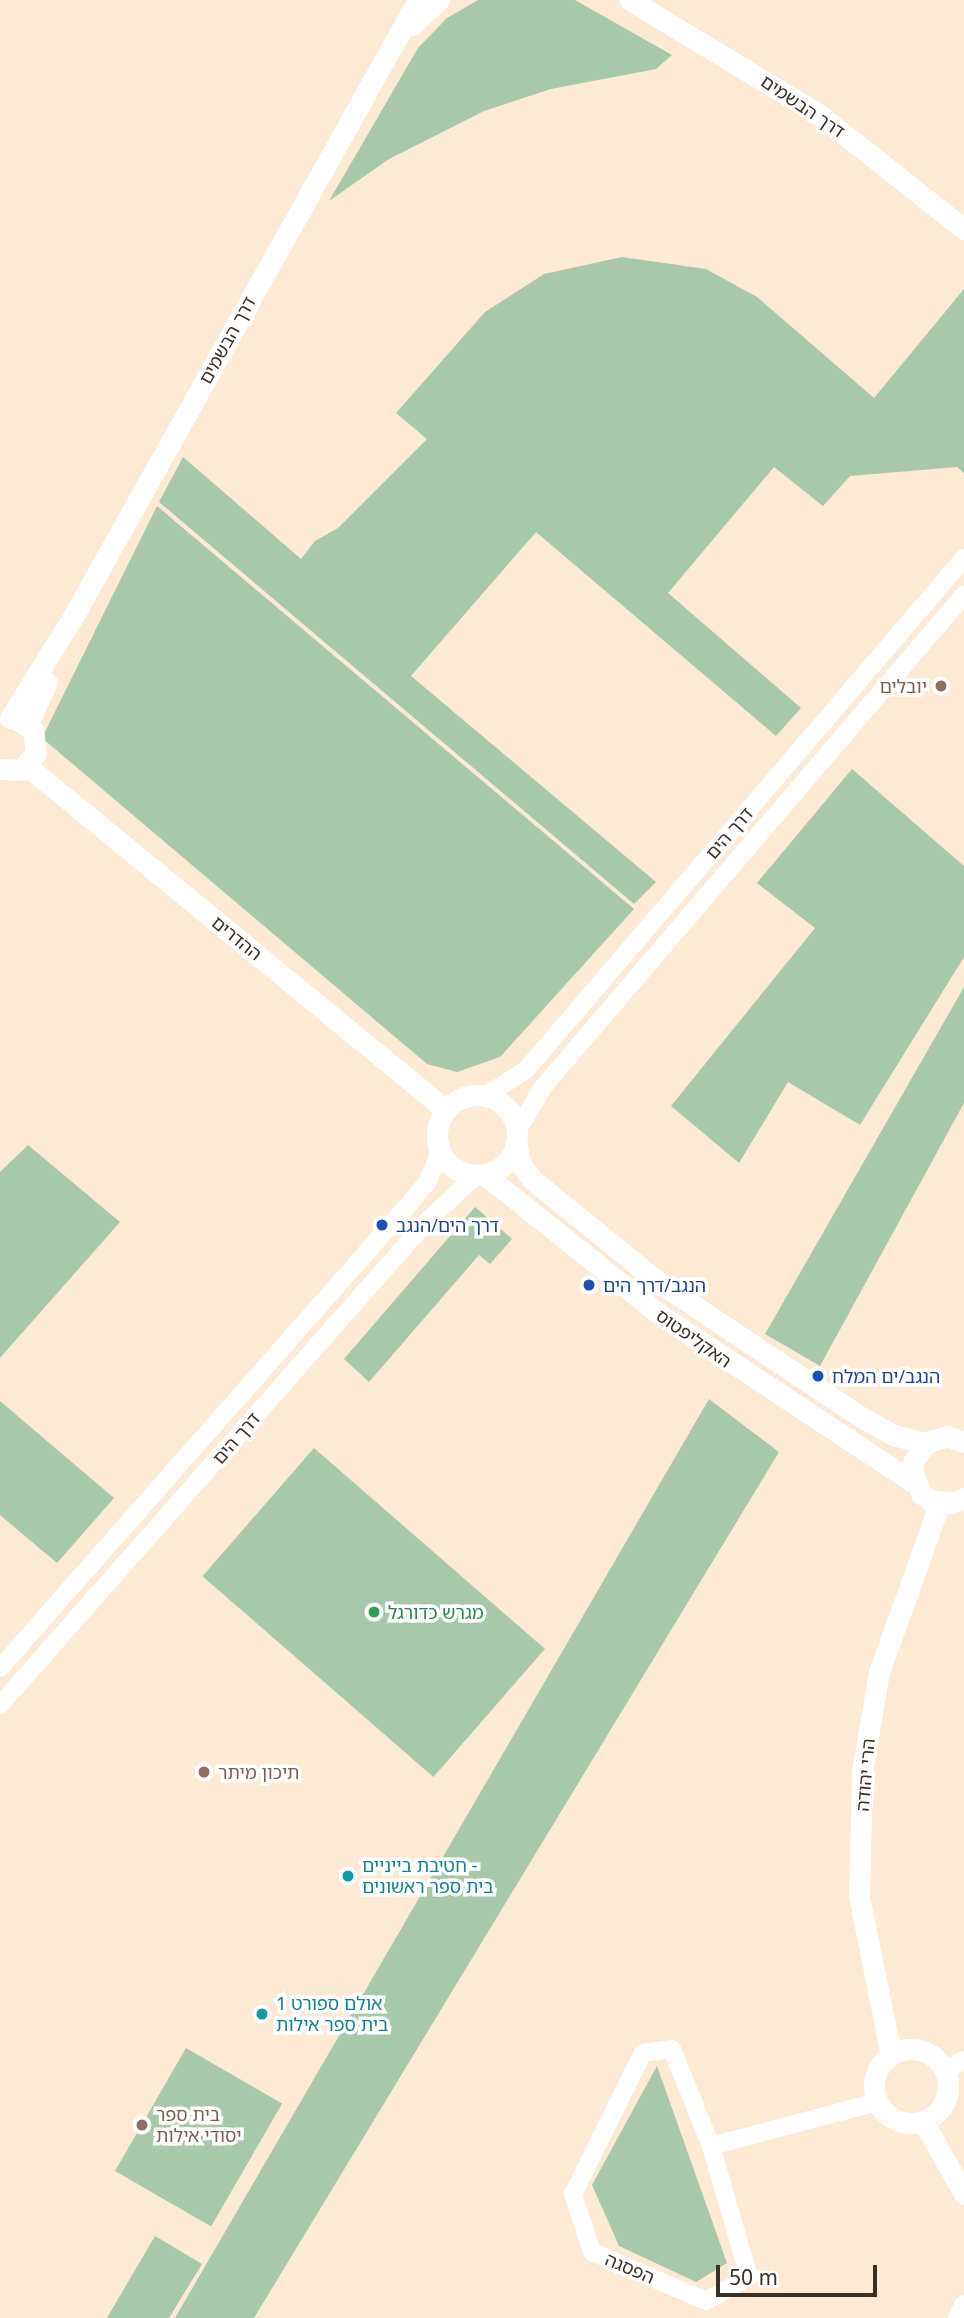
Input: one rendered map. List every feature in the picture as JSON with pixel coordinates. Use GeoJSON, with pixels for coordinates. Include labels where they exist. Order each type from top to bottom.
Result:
{"type":"FeatureCollection","features":[{"type":"Feature","properties":{"kind":"street","name":"דרך הבשמים"},"geometry":{"type":"LineString","coordinates":[[13,721],[418,0]]}},
{"type":"Feature","properties":{"kind":"street","name":"דרך הבשמים"},"geometry":{"type":"LineString","coordinates":[[381,66],[411,26],[439,0]]}},
{"type":"Feature","properties":{"kind":"street","name":"דרך הבשמים"},"geometry":{"type":"LineString","coordinates":[[630,0],[820,115],[964,229]]}},
{"type":"Feature","properties":{"kind":"street","name":"דרך הים"},"geometry":{"type":"LineString","coordinates":[[485,1096],[526,1070],[964,558]]}},
{"type":"Feature","properties":{"kind":"street","name":"דרך הים"},"geometry":{"type":"LineString","coordinates":[[516,1137],[543,1087],[964,595]]}},
{"type":"Feature","properties":{"kind":"street"},"geometry":{"type":"LineString","coordinates":[[9,772],[38,745],[13,721]]}},
{"type":"Feature","properties":{"kind":"street","name":"ההדרים"},"geometry":{"type":"LineString","coordinates":[[9,772],[446,1110]]}},
{"type":"Feature","properties":{"kind":"street"},"geometry":{"type":"LineString","coordinates":[[467,1096],[485,1096],[507,1108],[516,1137],[508,1160],[481,1174],[457,1170],[440,1151],[438,1127],[446,1110],[467,1096]]}},
{"type":"Feature","properties":{"kind":"street","name":"האקליפטוס"},"geometry":{"type":"LineString","coordinates":[[516,1137],[521,1165],[534,1181],[657,1281],[861,1417],[893,1435],[926,1443]]}},
{"type":"Feature","properties":{"kind":"street","name":"דרך הים"},"geometry":{"type":"LineString","coordinates":[[0,1668],[409,1204],[428,1181],[440,1151]]}},
{"type":"Feature","properties":{"kind":"street","name":"דרך הים"},"geometry":{"type":"LineString","coordinates":[[0,1705],[428,1220],[481,1174]]}},
{"type":"Feature","properties":{"kind":"street","name":"האקליפטוס"},"geometry":{"type":"LineString","coordinates":[[481,1174],[662,1316],[916,1484],[930,1500],[957,1500]]}},
{"type":"Feature","properties":{"kind":"street"},"geometry":{"type":"LineString","coordinates":[[916,1484],[913,1462],[926,1443],[947,1436],[962,1437]]}},
{"type":"Feature","properties":{"kind":"street","name":"הרי יהודה"},"geometry":{"type":"LineString","coordinates":[[891,2055],[859,1897],[862,1772],[879,1672],[957,1500]]}},
{"type":"Feature","properties":{"kind":"street","name":"הפסגה"},"geometry":{"type":"LineString","coordinates":[[672,2049],[711,2146],[749,2277],[706,2301],[592,2252],[573,2194],[643,2053],[672,2049]]}},
{"type":"Feature","properties":{"kind":"street"},"geometry":{"type":"LineString","coordinates":[[915,2049],[927,2052],[945,2070],[948,2095],[934,2116],[923,2121],[902,2123],[877,2102],[875,2076],[891,2055],[915,2049]]}},
{"type":"Feature","properties":{"kind":"street"},"geometry":{"type":"LineString","coordinates":[[945,2070],[964,2060]]}},
{"type":"Feature","properties":{"kind":"street"},"geometry":{"type":"LineString","coordinates":[[711,2146],[877,2102]]}},
{"type":"Feature","properties":{"kind":"street"},"geometry":{"type":"LineString","coordinates":[[923,2121],[964,2194]]}},
{"type":"Feature","properties":{"kind":"street"},"geometry":{"type":"LineString","coordinates":[[958,2318],[964,2305]]}},
{"type":"Feature","properties":{"kind":"green space"},"geometry":{"type":"Polygon","coordinates":[[[478,0],[575,0],[672,55],[656,69],[551,89],[484,111],[389,159],[329,201],[418,48],[447,18],[478,0]]]}},
{"type":"Feature","properties":{"kind":"green space"},"geometry":{"type":"Polygon","coordinates":[[[622,257],[706,269],[757,297],[874,398],[964,289],[964,473],[957,467],[850,476],[823,506],[774,467],[668,593],[801,708],[776,736],[536,532],[411,676],[656,882],[634,904],[159,502],[183,457],[301,559],[315,541],[338,528],[427,439],[396,413],[485,312],[544,274],[622,257]]]}},
{"type":"Feature","properties":{"kind":"green space"},"geometry":{"type":"Polygon","coordinates":[[[157,506],[634,909],[500,1057],[457,1072],[427,1064],[42,738],[157,506]]]}},
{"type":"Feature","properties":{"kind":"green space"},"geometry":{"type":"Polygon","coordinates":[[[852,769],[964,866],[964,957],[860,1125],[788,1082],[739,1163],[671,1106],[815,928],[757,883],[852,769]]]}},
{"type":"Feature","properties":{"kind":"green space"},"geometry":{"type":"Polygon","coordinates":[[[964,987],[964,1103],[820,1366],[765,1334],[964,987]]]}},
{"type":"Feature","properties":{"kind":"green space"},"geometry":{"type":"Polygon","coordinates":[[[28,1145],[120,1222],[0,1358],[0,1172],[28,1145]]]}},
{"type":"Feature","properties":{"kind":"green space"},"geometry":{"type":"Polygon","coordinates":[[[475,1207],[512,1239],[490,1264],[479,1255],[369,1382],[344,1359],[475,1207]]]}},
{"type":"Feature","properties":{"kind":"green space"},"geometry":{"type":"Polygon","coordinates":[[[709,1399],[779,1452],[254,2318],[175,2318],[709,1399]]]}},
{"type":"Feature","properties":{"kind":"green space"},"geometry":{"type":"Polygon","coordinates":[[[0,1401],[114,1498],[57,1563],[0,1515],[0,1401]]]}},
{"type":"Feature","properties":{"kind":"green space","name":"מגרש כדורגל"},"geometry":{"type":"Polygon","coordinates":[[[314,1448],[545,1649],[433,1777],[202,1576],[314,1448]]]}},
{"type":"Feature","properties":{"kind":"green space"},"geometry":{"type":"Polygon","coordinates":[[[186,2048],[282,2104],[211,2226],[115,2171],[186,2048]]]}},
{"type":"Feature","properties":{"kind":"green space"},"geometry":{"type":"Polygon","coordinates":[[[657,2066],[727,2263],[696,2282],[619,2246],[592,2185],[657,2066]]]}},
{"type":"Feature","properties":{"kind":"green space"},"geometry":{"type":"Polygon","coordinates":[[[155,2236],[202,2264],[169,2318],[107,2318],[155,2236]]]}},
{"type":"Feature","properties":{"kind":"place","name":"יובלים"},"geometry":{"type":"Point","coordinates":[941,686]}},
{"type":"Feature","properties":{"kind":"place","name":"דרך הים/הנגב"},"geometry":{"type":"Point","coordinates":[382,1225]}},
{"type":"Feature","properties":{"kind":"place","name":"הנגב/דרך הים"},"geometry":{"type":"Point","coordinates":[589,1285]}},
{"type":"Feature","properties":{"kind":"place","name":"הנגב/ים המלח"},"geometry":{"type":"Point","coordinates":[818,1376]}},
{"type":"Feature","properties":{"kind":"place","name":"מגרש כדורגל"},"geometry":{"type":"Point","coordinates":[374,1612]}},
{"type":"Feature","properties":{"kind":"place","name":"תיכון מיתר"},"geometry":{"type":"Point","coordinates":[204,1772]}},
{"type":"Feature","properties":{"kind":"place","name":"חטיבת בייניים - בית ספר ראשונים"},"geometry":{"type":"Point","coordinates":[348,1876]}},
{"type":"Feature","properties":{"kind":"place","name":"אולם ספורט 1 בית ספר אילות"},"geometry":{"type":"Point","coordinates":[262,2014]}},
{"type":"Feature","properties":{"kind":"place","name":"בית ספר יסודי אילות"},"geometry":{"type":"Point","coordinates":[142,2125]}}]}
